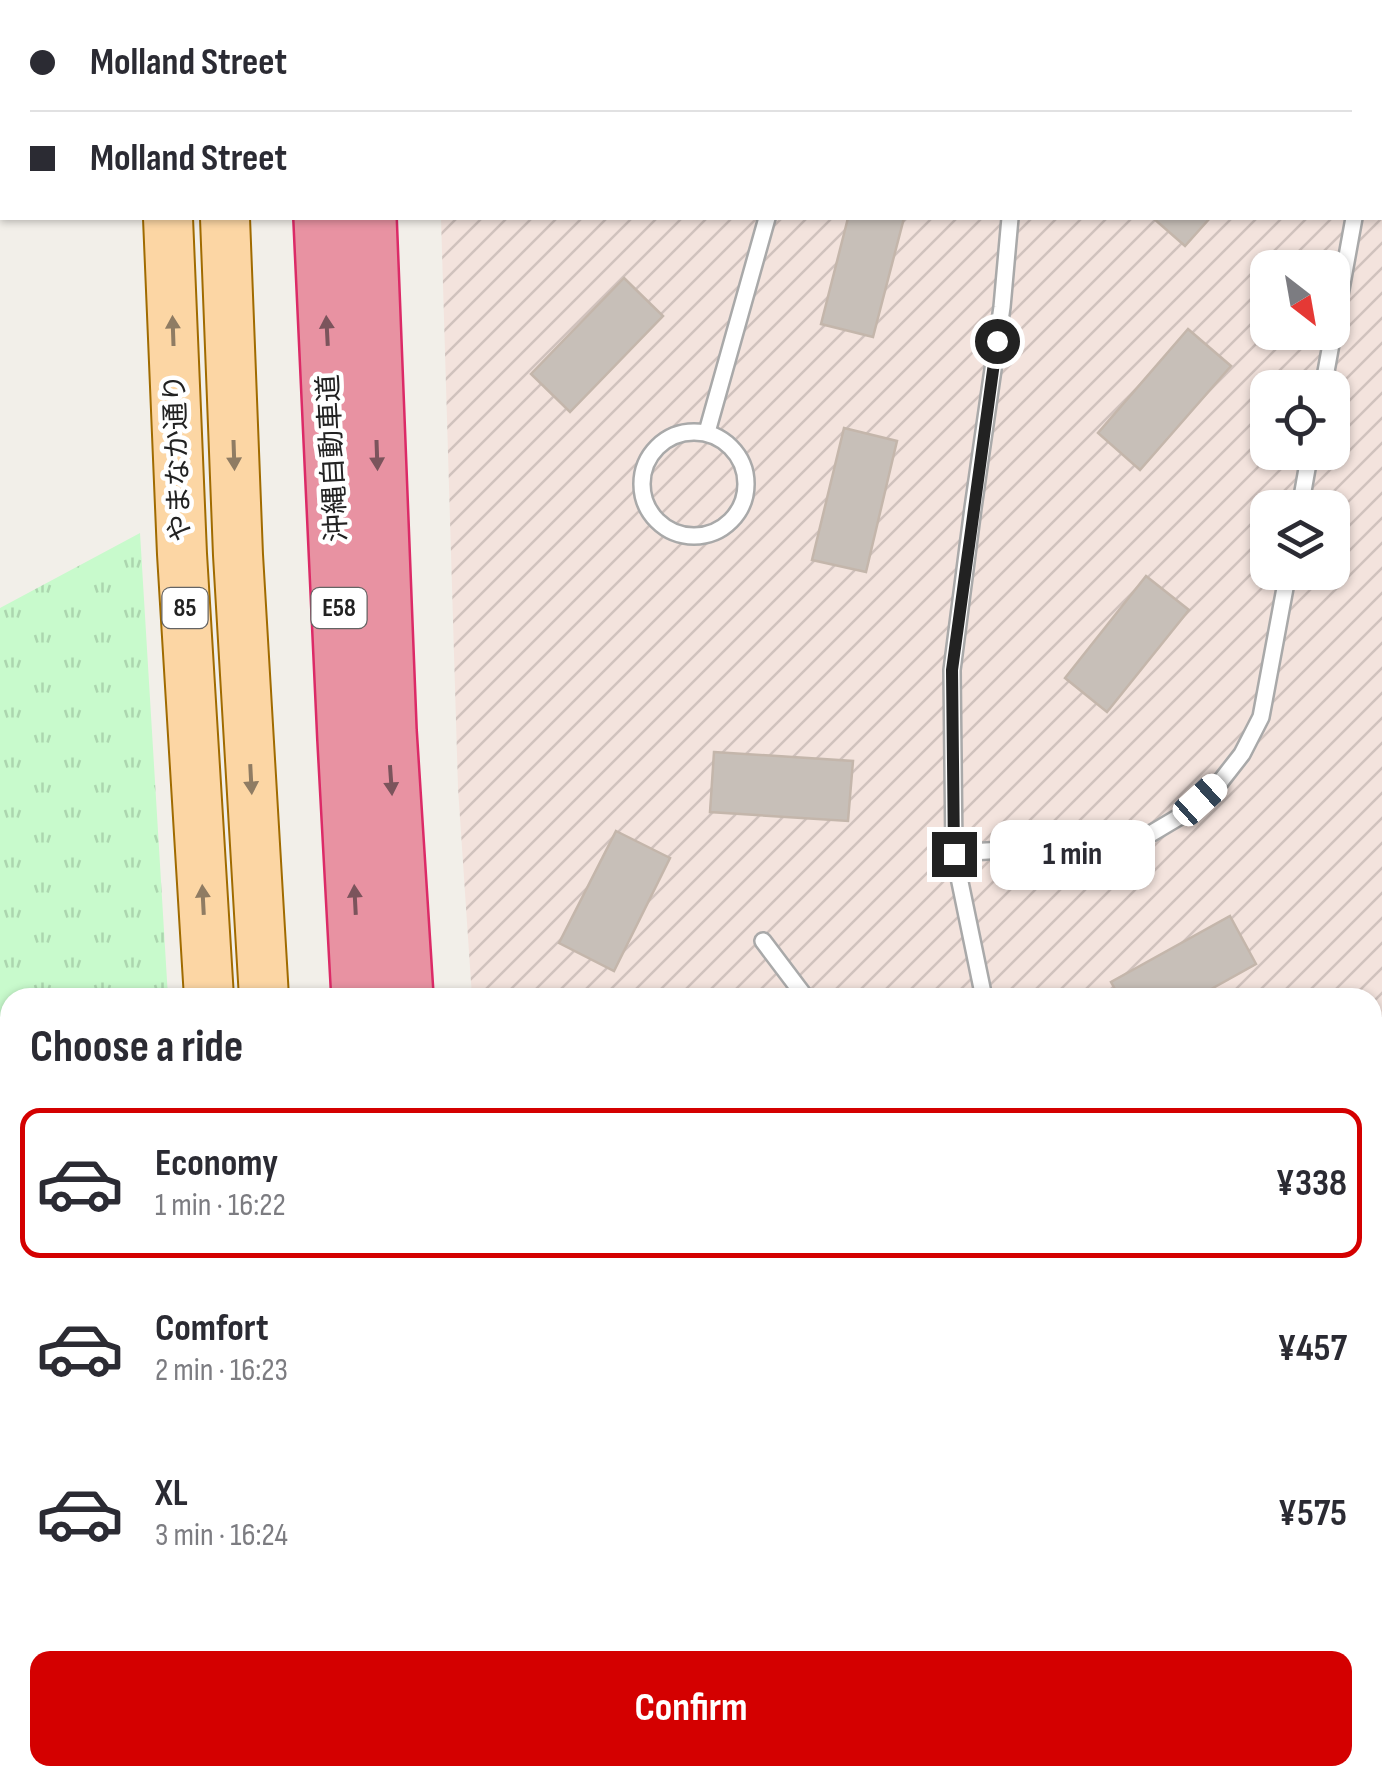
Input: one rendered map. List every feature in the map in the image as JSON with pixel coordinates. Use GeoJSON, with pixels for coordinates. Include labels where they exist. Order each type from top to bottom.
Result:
{"type":"FeatureCollection","features":[{"type":"Feature","properties":{"kind":"highway","name":"沖縄自動車道"},"geometry":{"type":"LineString","coordinates":[[322,220],[359,988]]}},
{"type":"Feature","properties":{"kind":"highway","name":"沖縄自動車道"},"geometry":{"type":"LineString","coordinates":[[368,220],[388,731],[404,988]]}},
{"type":"Feature","properties":{"kind":"main road","name":"やまなか通り"},"geometry":{"type":"LineString","coordinates":[[168,220],[182,554],[208,988]]}},
{"type":"Feature","properties":{"kind":"main road","name":"やまなか通り"},"geometry":{"type":"LineString","coordinates":[[226,220],[238,556],[263,988]]}},
{"type":"Feature","properties":{"kind":"lane"},"geometry":{"type":"LineString","coordinates":[[707,432],[766,220]]}},
{"type":"Feature","properties":{"kind":"lane"},"geometry":{"type":"LineString","coordinates":[[982,988],[954,854],[952,670],[1002,307],[1010,220]]}},
{"type":"Feature","properties":{"kind":"lane"},"geometry":{"type":"LineString","coordinates":[[1325,370],[1354,220]]}},
{"type":"Feature","properties":{"kind":"lane"},"geometry":{"type":"LineString","coordinates":[[707,432],[733,448],[742,460],[747,481],[734,519],[706,536],[687,536],[667,529],[649,512],[641,486],[645,464],[656,447],[676,434],[707,432]]}},
{"type":"Feature","properties":{"kind":"lane"},"geometry":{"type":"LineString","coordinates":[[954,854],[1118,843],[1152,833],[1184,814],[1217,786],[1242,754],[1262,718],[1285,590]]}},
{"type":"Feature","properties":{"kind":"lane"},"geometry":{"type":"LineString","coordinates":[[763,941],[798,988]]}},
{"type":"Feature","properties":{"kind":"shaded area"},"geometry":{"type":"Polygon","coordinates":[[[441,220],[1382,220],[1382,988],[471,988],[458,788],[441,220]]]}},
{"type":"Feature","properties":{"kind":"green space"},"geometry":{"type":"Polygon","coordinates":[[[140,533],[167,988],[0,988],[0,608],[140,533]]]}},
{"type":"Feature","properties":{"kind":"building"},"geometry":{"type":"Polygon","coordinates":[[[847,220],[903,220],[873,337],[821,324],[847,220]]]}},
{"type":"Feature","properties":{"kind":"building"},"geometry":{"type":"Polygon","coordinates":[[[1155,220],[1208,220],[1185,246],[1155,220]]]}},
{"type":"Feature","properties":{"kind":"building"},"geometry":{"type":"Polygon","coordinates":[[[624,278],[663,316],[570,412],[531,374],[624,278]]]}},
{"type":"Feature","properties":{"kind":"building"},"geometry":{"type":"Polygon","coordinates":[[[1188,329],[1231,366],[1140,470],[1098,433],[1188,329]]]}},
{"type":"Feature","properties":{"kind":"building"},"geometry":{"type":"Polygon","coordinates":[[[844,428],[897,441],[866,572],[812,560],[844,428]]]}},
{"type":"Feature","properties":{"kind":"building"},"geometry":{"type":"Polygon","coordinates":[[[1146,576],[1189,610],[1107,712],[1065,678],[1146,576]]]}},
{"type":"Feature","properties":{"kind":"building"},"geometry":{"type":"Polygon","coordinates":[[[714,752],[853,761],[848,821],[710,812],[714,752]]]}},
{"type":"Feature","properties":{"kind":"building"},"geometry":{"type":"Polygon","coordinates":[[[616,831],[670,858],[614,971],[559,943],[616,831]]]}},
{"type":"Feature","properties":{"kind":"building"},"geometry":{"type":"Polygon","coordinates":[[[1230,916],[1256,964],[1213,988],[1114,988],[1111,982],[1230,916]]]}},
{"type":"Feature","properties":{"kind":"route"},"geometry":{"type":"LineString","coordinates":[[954,854],[952,670],[997,341]]}}]}
